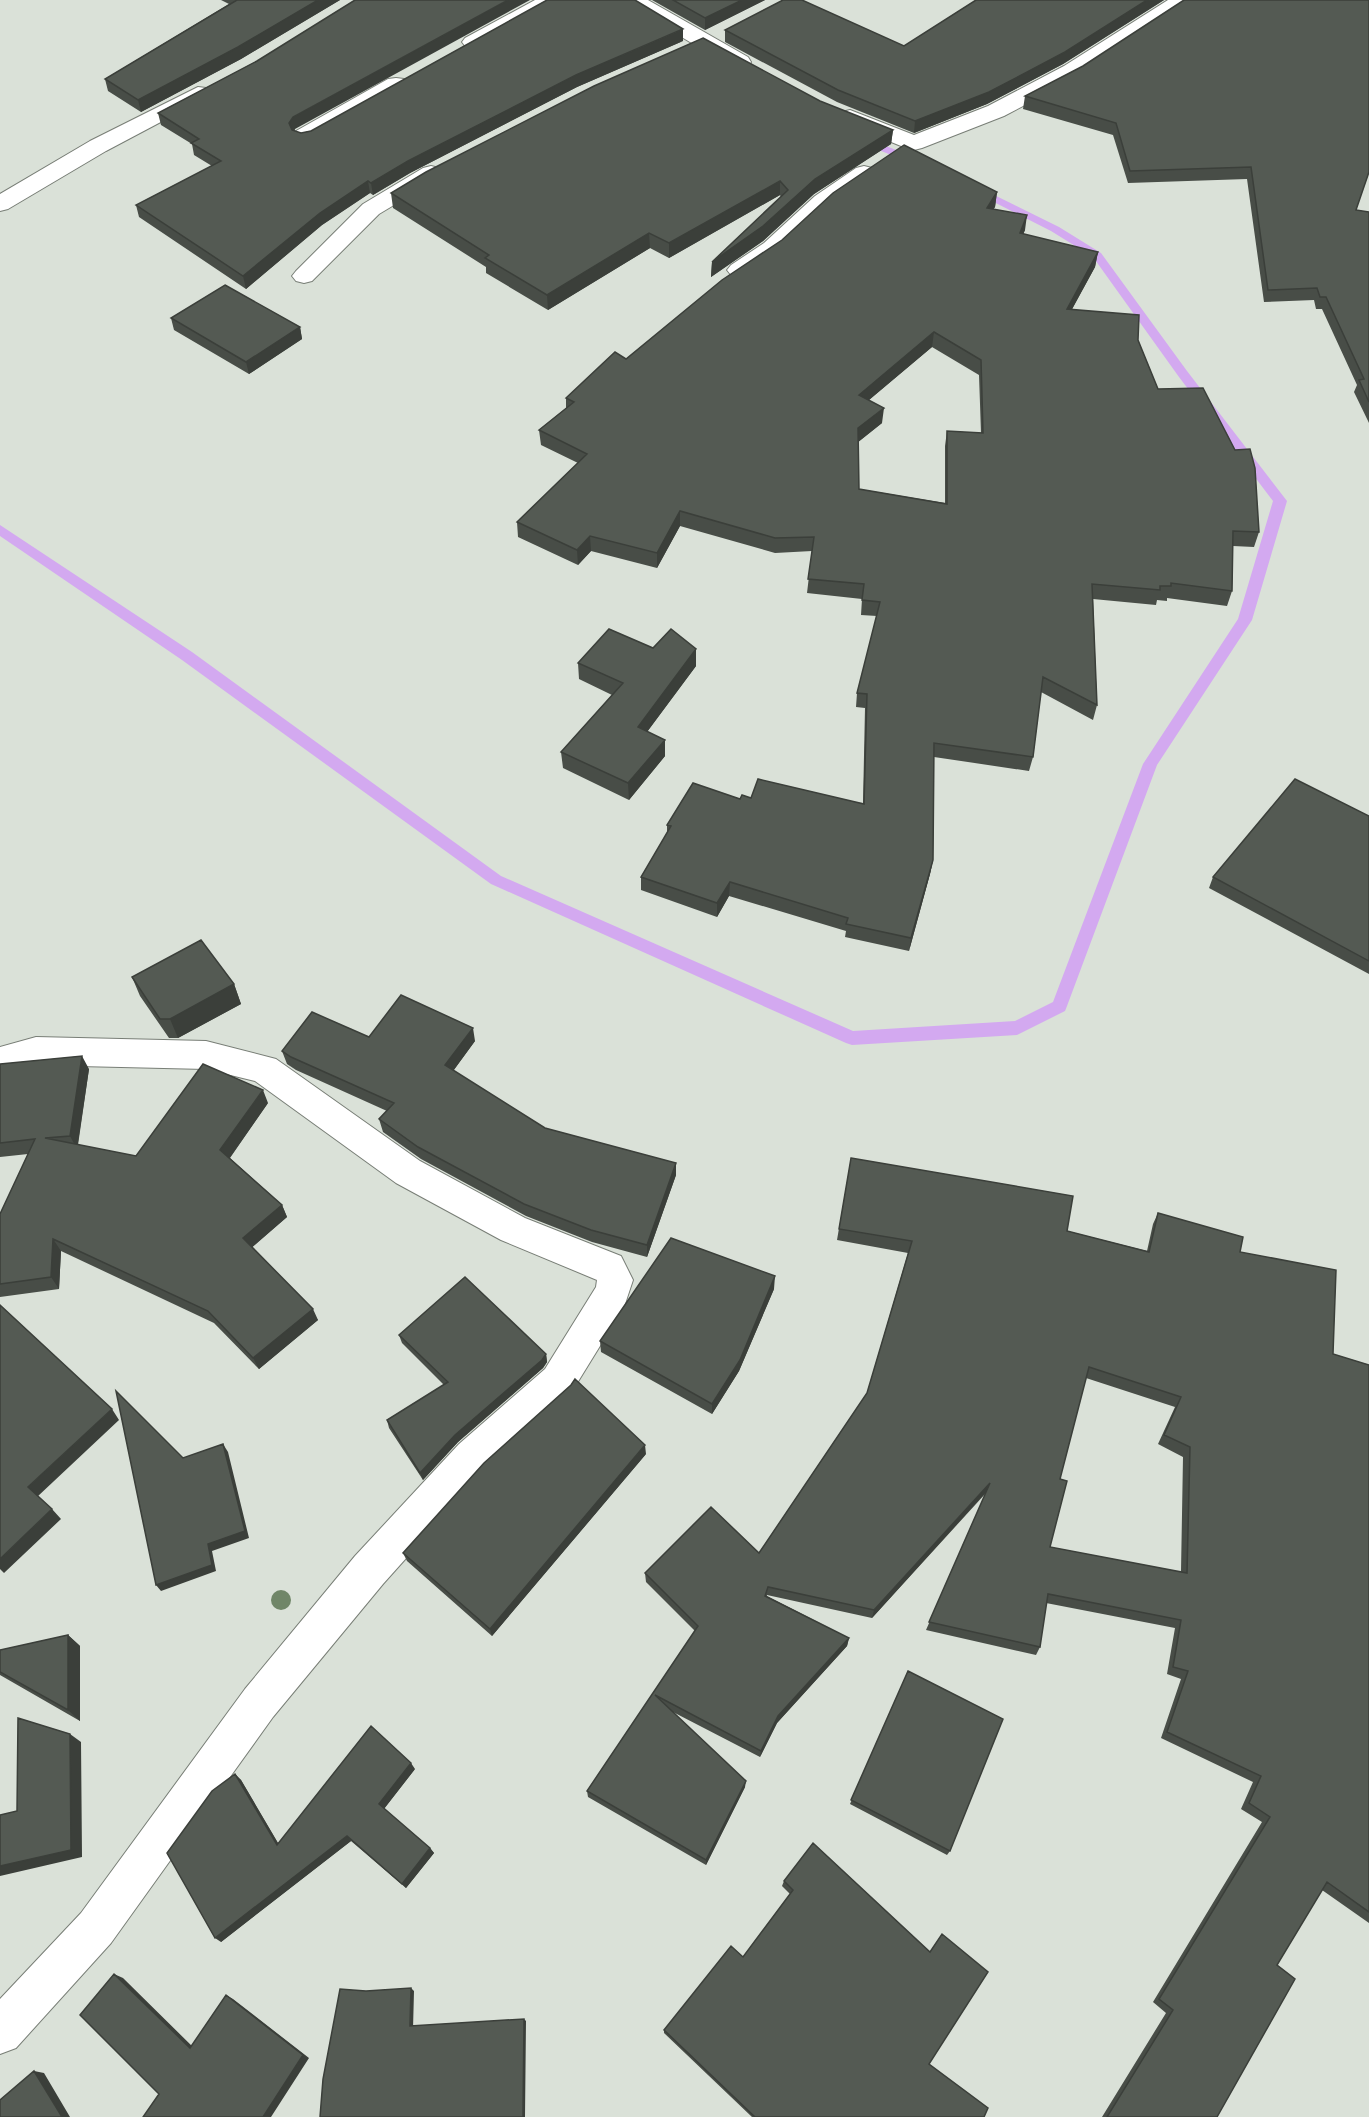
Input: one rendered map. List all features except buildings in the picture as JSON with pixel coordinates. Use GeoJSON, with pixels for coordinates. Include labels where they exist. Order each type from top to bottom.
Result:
{"type":"FeatureCollection","features":[{"type":"Feature","properties":{"kind":"street"},"geometry":{"type":"LineString","coordinates":[[459,49],[550,0]]}},
{"type":"Feature","properties":{"kind":"street"},"geometry":{"type":"LineString","coordinates":[[633,0],[754,70]]}},
{"type":"Feature","properties":{"kind":"street"},"geometry":{"type":"LineString","coordinates":[[723,281],[772,248],[823,201],[894,153],[996,111],[1063,76],[1182,0]]}},
{"type":"Feature","properties":{"kind":"street"},"geometry":{"type":"LineString","coordinates":[[678,53],[726,30]]}},
{"type":"Feature","properties":{"kind":"street"},"geometry":{"type":"LineString","coordinates":[[304,136],[414,74]]}},
{"type":"Feature","properties":{"kind":"street"},"geometry":{"type":"LineString","coordinates":[[0,204],[98,146],[220,82]]}},
{"type":"Feature","properties":{"kind":"street"},"geometry":{"type":"LineString","coordinates":[[828,109],[914,143]]}},
{"type":"Feature","properties":{"kind":"street"},"geometry":{"type":"LineString","coordinates":[[304,276],[371,209],[419,180],[455,162]]}},
{"type":"Feature","properties":{"kind":"street"},"geometry":{"type":"LineString","coordinates":[[0,1061],[36,1051],[206,1055],[264,1069],[408,1172],[513,1229],[608,1267],[615,1273],[616,1282],[611,1295],[558,1381],[472,1457],[369,1570],[259,1703],[96,1928],[0,2032]]}},
{"type":"Feature","properties":{"kind":"waterway"},"geometry":{"type":"LineString","coordinates":[[865,141],[913,160]]}},
{"type":"Feature","properties":{"kind":"waterway"},"geometry":{"type":"LineString","coordinates":[[0,530],[187,656],[496,880],[852,1038],[1017,1028],[1059,1006],[1150,764],[1245,620],[1280,501],[1183,374],[1097,255],[1055,229],[978,190]]}}]}
